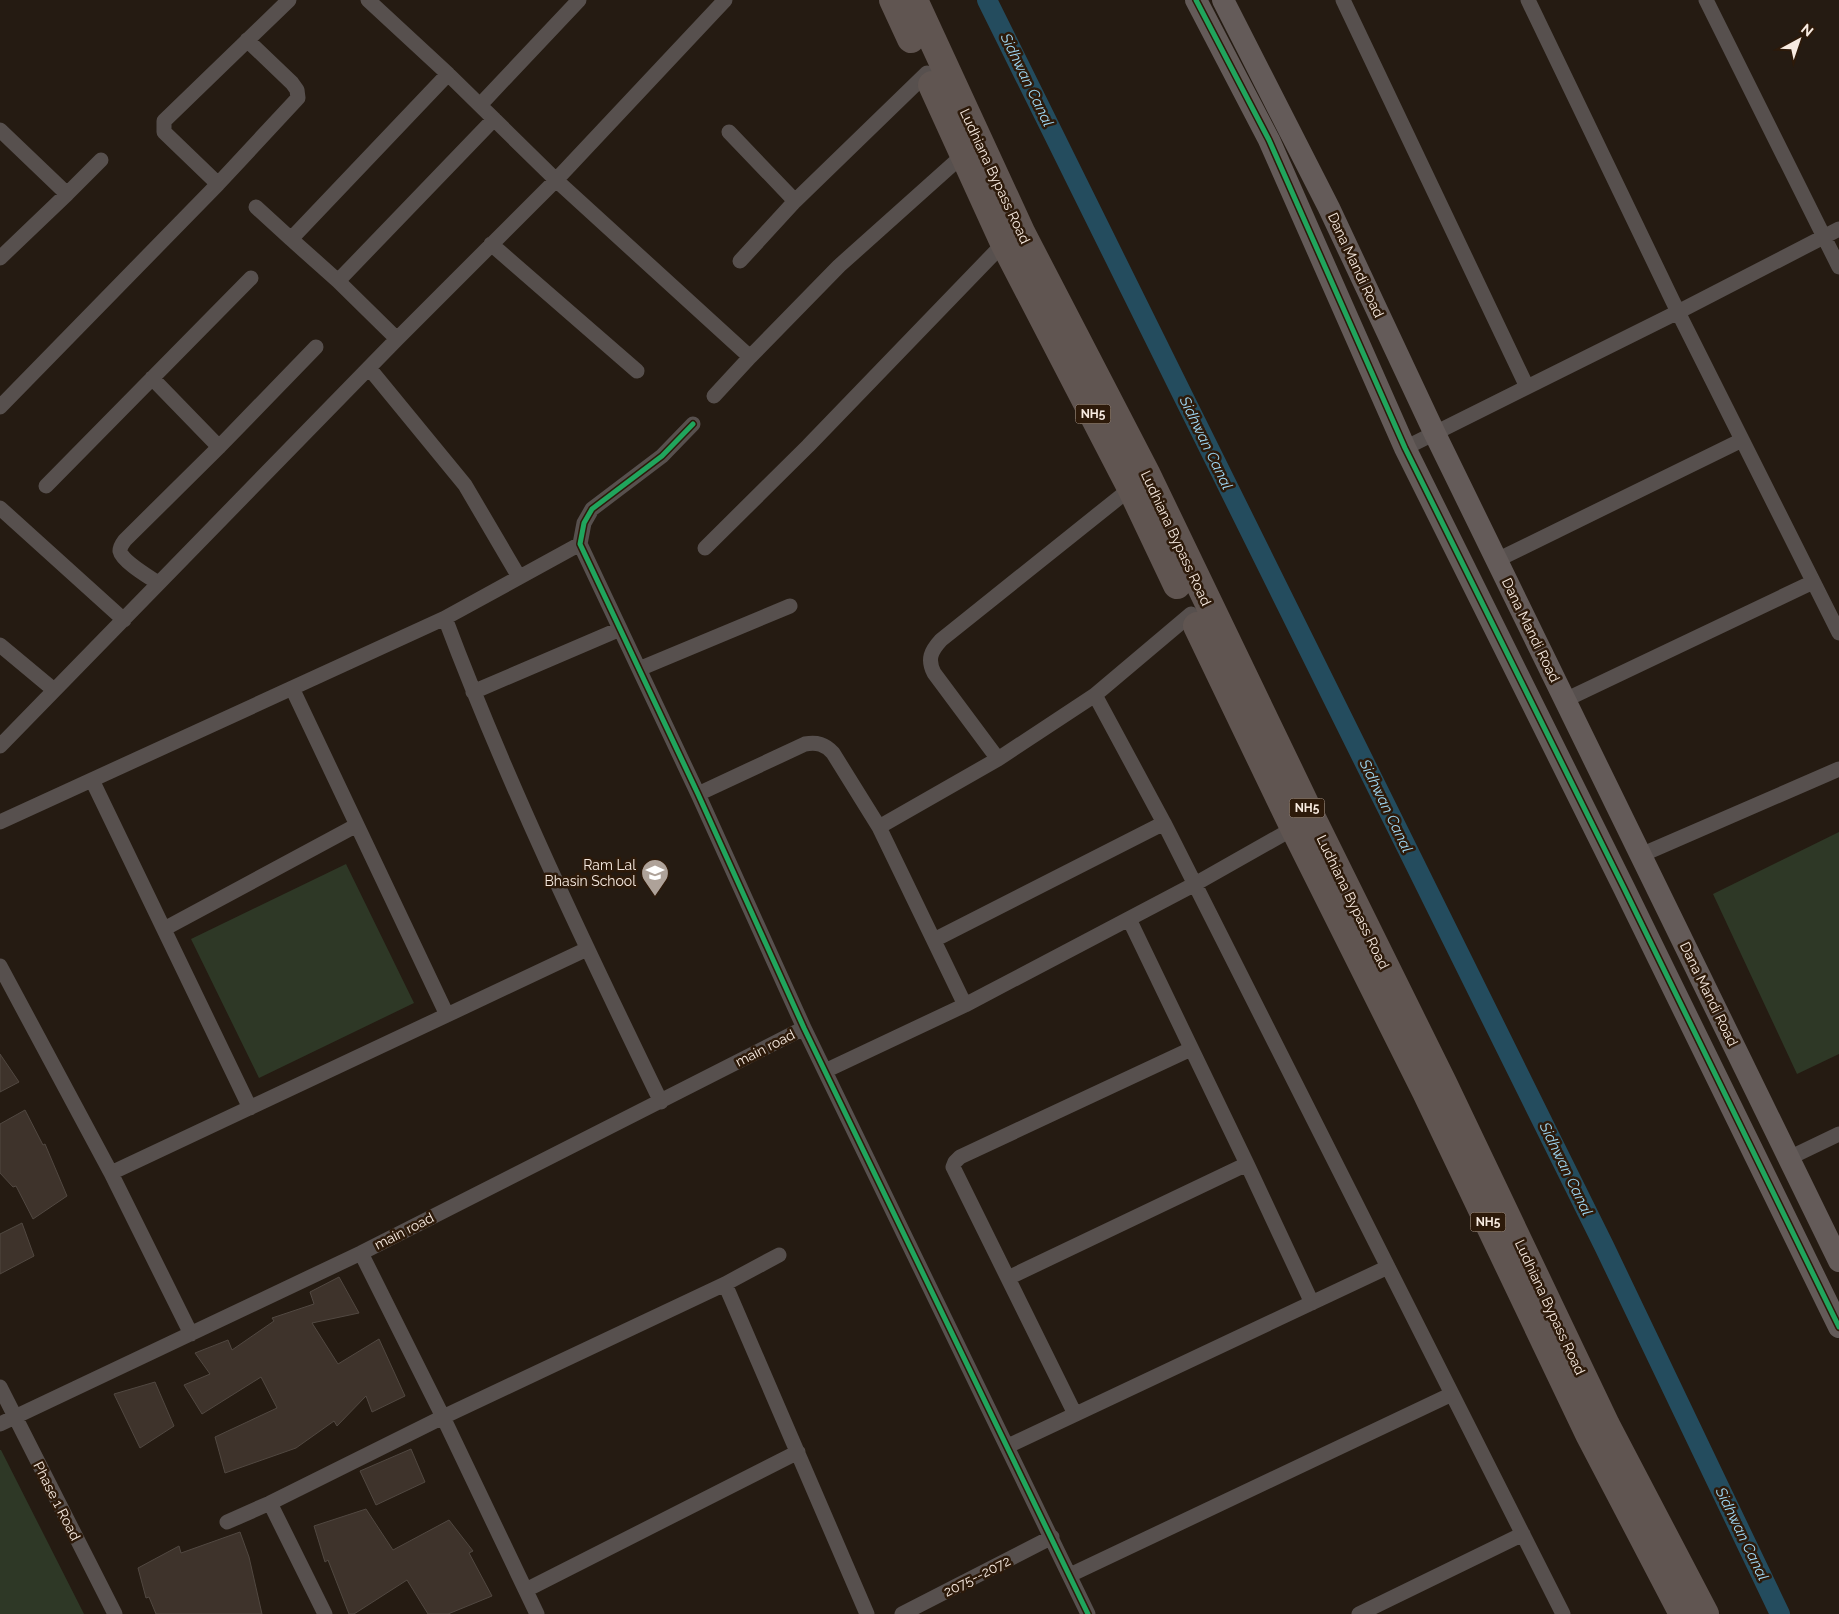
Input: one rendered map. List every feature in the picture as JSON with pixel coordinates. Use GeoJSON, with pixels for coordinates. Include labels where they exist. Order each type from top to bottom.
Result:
{"type":"FeatureCollection","features":[{"type":"Feature","properties":{"kind":"highway","name":"Ludhiana Bypass Road"},"geometry":{"type":"LineString","coordinates":[[892,0],[1004,242],[1131,488],[1294,828],[1426,1092],[1588,1434],[1683,1614]]}},
{"type":"Feature","properties":{"kind":"highway","name":"Ludhiana Bypass Road"},"geometry":{"type":"LineString","coordinates":[[914,0],[1022,234],[1147,475],[1291,775],[1448,1092],[1606,1425],[1705,1614]]}},
{"type":"Feature","properties":{"kind":"street"},"geometry":{"type":"LineString","coordinates":[[218,184],[164,132],[164,121],[289,0]]}},
{"type":"Feature","properties":{"kind":"street"},"geometry":{"type":"LineString","coordinates":[[368,0],[494,118],[556,180],[750,357]]}},
{"type":"Feature","properties":{"kind":"street"},"geometry":{"type":"LineString","coordinates":[[480,105],[579,0]]}},
{"type":"Feature","properties":{"kind":"street"},"geometry":{"type":"LineString","coordinates":[[0,746],[397,339],[556,180],[725,0]]}},
{"type":"Feature","properties":{"kind":"street"},"geometry":{"type":"LineString","coordinates":[[1196,0],[1269,140],[1405,448],[1839,1327]]}},
{"type":"Feature","properties":{"kind":"street","name":"Dana Mandi Road"},"geometry":{"type":"LineString","coordinates":[[1223,0],[1329,208],[1497,560],[1839,1261]]}},
{"type":"Feature","properties":{"kind":"street"},"geometry":{"type":"LineString","coordinates":[[1343,0],[1527,387]]}},
{"type":"Feature","properties":{"kind":"street"},"geometry":{"type":"LineString","coordinates":[[1528,0],[1678,312],[1839,633]]}},
{"type":"Feature","properties":{"kind":"street"},"geometry":{"type":"LineString","coordinates":[[1706,0],[1839,267]]}},
{"type":"Feature","properties":{"kind":"street"},"geometry":{"type":"LineString","coordinates":[[0,408],[218,184],[298,98],[297,90],[292,83],[247,40]]}},
{"type":"Feature","properties":{"kind":"street"},"geometry":{"type":"LineString","coordinates":[[740,260],[795,201],[926,73]]}},
{"type":"Feature","properties":{"kind":"street"},"geometry":{"type":"LineString","coordinates":[[291,239],[448,74]]}},
{"type":"Feature","properties":{"kind":"street"},"geometry":{"type":"LineString","coordinates":[[338,281],[494,118]]}},
{"type":"Feature","properties":{"kind":"street"},"geometry":{"type":"LineString","coordinates":[[0,130],[66,194]]}},
{"type":"Feature","properties":{"kind":"street"},"geometry":{"type":"LineString","coordinates":[[729,132],[795,201]]}},
{"type":"Feature","properties":{"kind":"street"},"geometry":{"type":"LineString","coordinates":[[714,396],[839,266],[963,155]]}},
{"type":"Feature","properties":{"kind":"street"},"geometry":{"type":"LineString","coordinates":[[0,258],[101,160]]}},
{"type":"Feature","properties":{"kind":"street"},"geometry":{"type":"LineString","coordinates":[[256,207],[338,281],[397,339]]}},
{"type":"Feature","properties":{"kind":"street"},"geometry":{"type":"LineString","coordinates":[[1405,448],[1678,312],[1839,228]]}},
{"type":"Feature","properties":{"kind":"street"},"geometry":{"type":"LineString","coordinates":[[705,548],[808,446],[1004,242]]}},
{"type":"Feature","properties":{"kind":"street"},"geometry":{"type":"LineString","coordinates":[[491,244],[636,372]]}},
{"type":"Feature","properties":{"kind":"street"},"geometry":{"type":"LineString","coordinates":[[46,486],[251,278]]}},
{"type":"Feature","properties":{"kind":"street"},"geometry":{"type":"LineString","coordinates":[[158,583],[125,559],[120,553],[120,546],[316,347]]}},
{"type":"Feature","properties":{"kind":"street"},"geometry":{"type":"LineString","coordinates":[[369,368],[465,485],[519,578]]}},
{"type":"Feature","properties":{"kind":"street"},"geometry":{"type":"LineString","coordinates":[[152,378],[219,447]]}},
{"type":"Feature","properties":{"kind":"street"},"geometry":{"type":"LineString","coordinates":[[693,424],[649,466],[592,509],[584,523],[580,544],[698,794],[804,1028],[1088,1614]]}},
{"type":"Feature","properties":{"kind":"street"},"geometry":{"type":"LineString","coordinates":[[1497,560],[1742,440]]}},
{"type":"Feature","properties":{"kind":"street"},"geometry":{"type":"LineString","coordinates":[[998,759],[930,667],[930,655],[942,640],[1131,488]]}},
{"type":"Feature","properties":{"kind":"street"},"geometry":{"type":"LineString","coordinates":[[0,508],[124,620]]}},
{"type":"Feature","properties":{"kind":"street"},"geometry":{"type":"LineString","coordinates":[[0,822],[445,618],[580,544]]}},
{"type":"Feature","properties":{"kind":"street"},"geometry":{"type":"LineString","coordinates":[[1565,700],[1813,582]]}},
{"type":"Feature","properties":{"kind":"street"},"geometry":{"type":"LineString","coordinates":[[639,669],[790,606]]}},
{"type":"Feature","properties":{"kind":"street"},"geometry":{"type":"LineString","coordinates":[[879,827],[998,759],[1095,695],[1191,614]]}},
{"type":"Feature","properties":{"kind":"street"},"geometry":{"type":"LineString","coordinates":[[445,618],[473,692],[587,950],[661,1102]]}},
{"type":"Feature","properties":{"kind":"street"},"geometry":{"type":"LineString","coordinates":[[473,692],[620,629]]}},
{"type":"Feature","properties":{"kind":"street"},"geometry":{"type":"LineString","coordinates":[[0,645],[54,690]]}},
{"type":"Feature","properties":{"kind":"street"},"geometry":{"type":"LineString","coordinates":[[292,688],[447,1015]]}},
{"type":"Feature","properties":{"kind":"street"},"geometry":{"type":"LineString","coordinates":[[1095,695],[1164,823],[1563,1614]]}},
{"type":"Feature","properties":{"kind":"street"},"geometry":{"type":"LineString","coordinates":[[698,794],[805,744],[822,744],[833,753],[879,827],[964,1005]]}},
{"type":"Feature","properties":{"kind":"street"},"geometry":{"type":"LineString","coordinates":[[1641,855],[1839,769]]}},
{"type":"Feature","properties":{"kind":"street"},"geometry":{"type":"LineString","coordinates":[[92,780],[250,1108]]}},
{"type":"Feature","properties":{"kind":"street"},"geometry":{"type":"LineString","coordinates":[[934,940],[1164,823]]}},
{"type":"Feature","properties":{"kind":"street"},"geometry":{"type":"LineString","coordinates":[[164,929],[357,825]]}},
{"type":"Feature","properties":{"kind":"street"},"geometry":{"type":"LineString","coordinates":[[825,1071],[964,1005],[1195,884],[1294,828]]}},
{"type":"Feature","properties":{"kind":"street"},"geometry":{"type":"LineString","coordinates":[[1129,919],[1312,1303]]}},
{"type":"Feature","properties":{"kind":"street"},"geometry":{"type":"LineString","coordinates":[[111,1173],[587,950]]}},
{"type":"Feature","properties":{"kind":"street"},"geometry":{"type":"LineString","coordinates":[[0,966],[111,1173],[191,1334]]}},
{"type":"Feature","properties":{"kind":"street","name":"main road"},"geometry":{"type":"LineString","coordinates":[[0,1424],[361,1253],[804,1028]]}},
{"type":"Feature","properties":{"kind":"street"},"geometry":{"type":"LineString","coordinates":[[1075,1414],[952,1167],[960,1157],[1191,1049]]}},
{"type":"Feature","properties":{"kind":"street"},"geometry":{"type":"LineString","coordinates":[[1789,1158],[1839,1134]]}},
{"type":"Feature","properties":{"kind":"street"},"geometry":{"type":"LineString","coordinates":[[1008,1278],[1247,1164]]}},
{"type":"Feature","properties":{"kind":"street"},"geometry":{"type":"LineString","coordinates":[[361,1253],[443,1417],[537,1614]]}},
{"type":"Feature","properties":{"kind":"street"},"geometry":{"type":"LineString","coordinates":[[227,1522],[443,1417],[726,1284],[779,1255]]}},
{"type":"Feature","properties":{"kind":"street"},"geometry":{"type":"LineString","coordinates":[[1008,1446],[1388,1267]]}},
{"type":"Feature","properties":{"kind":"street"},"geometry":{"type":"LineString","coordinates":[[726,1284],[867,1614]]}},
{"type":"Feature","properties":{"kind":"street","name":"Phase 1 Road"},"geometry":{"type":"LineString","coordinates":[[0,1387],[115,1614]]}},
{"type":"Feature","properties":{"kind":"street"},"geometry":{"type":"LineString","coordinates":[[1070,1575],[1452,1394]]}},
{"type":"Feature","properties":{"kind":"street"},"geometry":{"type":"LineString","coordinates":[[526,1590],[798,1452]]}},
{"type":"Feature","properties":{"kind":"street"},"geometry":{"type":"LineString","coordinates":[[270,1502],[325,1614]]}},
{"type":"Feature","properties":{"kind":"street"},"geometry":{"type":"LineString","coordinates":[[1359,1614],[1523,1534]]}},
{"type":"Feature","properties":{"kind":"street","name":"2075--2072"},"geometry":{"type":"LineString","coordinates":[[902,1614],[1052,1538]]}},
{"type":"Feature","properties":{"kind":"green space"},"geometry":{"type":"Polygon","coordinates":[[[1839,832],[1839,1054],[1797,1074],[1713,894],[1839,832]]]}},
{"type":"Feature","properties":{"kind":"green space"},"geometry":{"type":"Polygon","coordinates":[[[346,864],[414,1003],[259,1078],[191,939],[346,864]]]}},
{"type":"Feature","properties":{"kind":"green space"},"geometry":{"type":"Polygon","coordinates":[[[1,1450],[84,1614],[0,1614],[1,1450]]]}},
{"type":"Feature","properties":{"kind":"building"},"geometry":{"type":"Polygon","coordinates":[[[0,1054],[19,1082],[0,1092],[0,1054]]]}},
{"type":"Feature","properties":{"kind":"building"},"geometry":{"type":"Polygon","coordinates":[[[25,1110],[43,1145],[45,1144],[67,1196],[33,1219],[16,1186],[13,1187],[0,1173],[0,1124],[25,1110]]]}},
{"type":"Feature","properties":{"kind":"building"},"geometry":{"type":"Polygon","coordinates":[[[22,1223],[34,1256],[0,1274],[0,1234],[22,1223]]]}},
{"type":"Feature","properties":{"kind":"building"},"geometry":{"type":"Polygon","coordinates":[[[339,1277],[359,1313],[312,1323],[338,1364],[379,1339],[405,1396],[372,1412],[366,1396],[337,1426],[334,1421],[296,1448],[225,1473],[215,1437],[277,1408],[261,1377],[202,1414],[184,1385],[210,1374],[195,1353],[228,1340],[232,1350],[274,1321],[272,1318],[314,1304],[310,1292],[339,1277]]]}},
{"type":"Feature","properties":{"kind":"building"},"geometry":{"type":"Polygon","coordinates":[[[155,1382],[174,1426],[140,1448],[114,1394],[155,1382]]]}},
{"type":"Feature","properties":{"kind":"building"},"geometry":{"type":"Polygon","coordinates":[[[411,1449],[425,1482],[376,1505],[360,1471],[411,1449]]]}},
{"type":"Feature","properties":{"kind":"building"},"geometry":{"type":"Polygon","coordinates":[[[366,1509],[393,1550],[449,1520],[473,1551],[469,1553],[492,1596],[448,1614],[428,1614],[407,1580],[354,1614],[349,1614],[328,1560],[325,1562],[314,1526],[366,1509]]]}},
{"type":"Feature","properties":{"kind":"building"},"geometry":{"type":"Polygon","coordinates":[[[240,1532],[249,1557],[262,1614],[156,1614],[149,1597],[146,1598],[138,1568],[179,1546],[181,1553],[240,1532]]]}},
{"type":"Feature","properties":{"kind":"waterway","name":"Sidhwan Canal"},"geometry":{"type":"LineString","coordinates":[[987,0],[1604,1246],[1780,1614]]}},
{"type":"Feature","properties":{"kind":"cycle path"},"geometry":{"type":"LineString","coordinates":[[1196,0],[1269,140],[1405,448],[1624,888],[1839,1327]]}},
{"type":"Feature","properties":{"kind":"cycle path"},"geometry":{"type":"LineString","coordinates":[[693,424],[662,456],[592,509],[584,523],[580,544],[698,794],[804,1028],[1088,1614]]}},
{"type":"Feature","properties":{"kind":"place","name":"Ram Lal Bhasin School"},"geometry":{"type":"Point","coordinates":[655,897]}}]}
